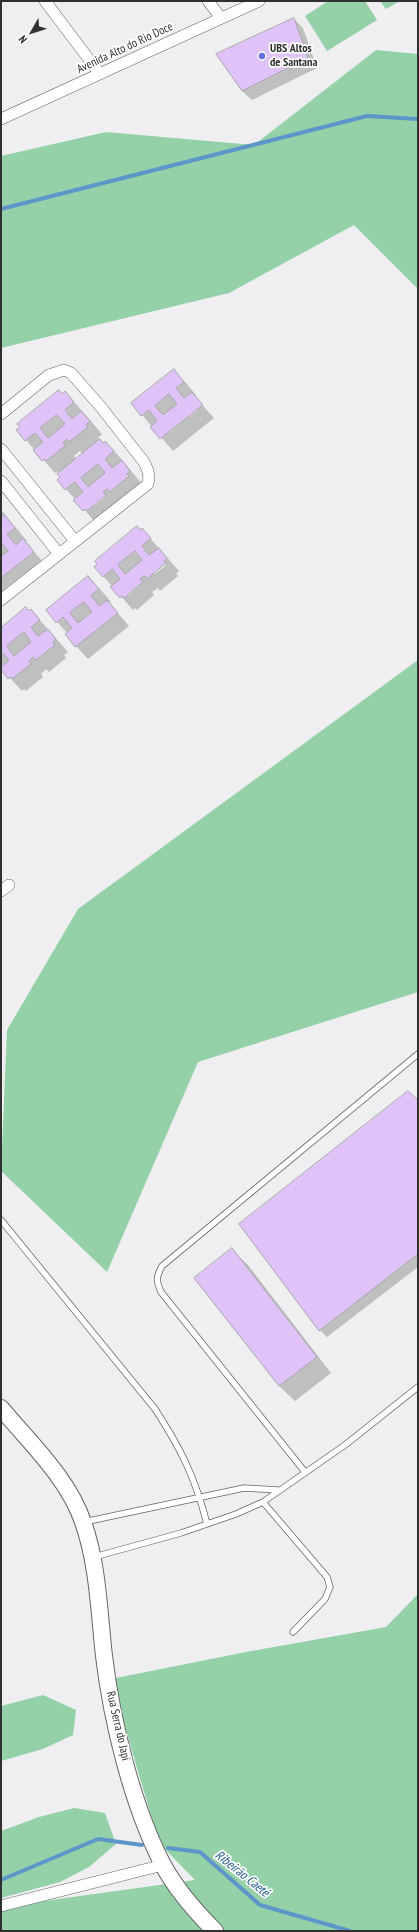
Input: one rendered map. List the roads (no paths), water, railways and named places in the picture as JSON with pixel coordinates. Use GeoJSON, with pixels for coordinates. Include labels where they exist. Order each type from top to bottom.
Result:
{"type":"FeatureCollection","features":[{"type":"Feature","properties":{"kind":"street"},"geometry":{"type":"LineString","coordinates":[[45,1],[100,74]]}},
{"type":"Feature","properties":{"kind":"street"},"geometry":{"type":"LineString","coordinates":[[208,1],[221,18]]}},
{"type":"Feature","properties":{"kind":"street","name":"Avenida Alto do Rio Doce"},"geometry":{"type":"LineString","coordinates":[[1,119],[259,1]]}},
{"type":"Feature","properties":{"kind":"street"},"geometry":{"type":"LineString","coordinates":[[1,414],[49,375],[64,370],[71,373],[100,406],[148,470],[148,484],[1,600]]}},
{"type":"Feature","properties":{"kind":"street"},"geometry":{"type":"LineString","coordinates":[[1,449],[75,541]]}},
{"type":"Feature","properties":{"kind":"street"},"geometry":{"type":"LineString","coordinates":[[1,481],[59,554]]}},
{"type":"Feature","properties":{"kind":"street","name":"Rua Serra do Japi"},"geometry":{"type":"LineString","coordinates":[[1,1408],[56,1473],[73,1500],[83,1522],[92,1557],[110,1699],[134,1791],[144,1822],[163,1865],[180,1891],[198,1914],[215,1931]]}},
{"type":"Feature","properties":{"kind":"street"},"geometry":{"type":"LineString","coordinates":[[1,1906],[163,1865]]}},
{"type":"Feature","properties":{"kind":"lane"},"geometry":{"type":"LineString","coordinates":[[306,1472],[161,1292],[157,1283],[157,1275],[162,1266],[418,1054]]}},
{"type":"Feature","properties":{"kind":"lane"},"geometry":{"type":"LineString","coordinates":[[1,1220],[155,1409],[177,1442],[190,1470],[207,1524]]}},
{"type":"Feature","properties":{"kind":"lane"},"geometry":{"type":"LineString","coordinates":[[92,1557],[182,1533],[236,1514],[263,1502],[278,1490],[345,1445],[418,1388]]}},
{"type":"Feature","properties":{"kind":"lane"},"geometry":{"type":"LineString","coordinates":[[83,1522],[244,1488],[278,1490]]}},
{"type":"Feature","properties":{"kind":"lane"},"geometry":{"type":"LineString","coordinates":[[263,1502],[327,1577],[330,1587],[326,1599],[293,1632]]}},
{"type":"Feature","properties":{"kind":"waterway"},"geometry":{"type":"LineString","coordinates":[[1,209],[367,116],[418,119]]}},
{"type":"Feature","properties":{"kind":"waterway","name":"Ribeirão Caeté"},"geometry":{"type":"LineString","coordinates":[[1,1880],[98,1839],[142,1845]]}},
{"type":"Feature","properties":{"kind":"waterway","name":"Ribeirão Caeté"},"geometry":{"type":"LineString","coordinates":[[168,1848],[200,1852],[260,1905],[350,1931]]}},
{"type":"Feature","properties":{"kind":"place","name":"UBS Altos de Santana"},"geometry":{"type":"Point","coordinates":[262,56]}}]}
